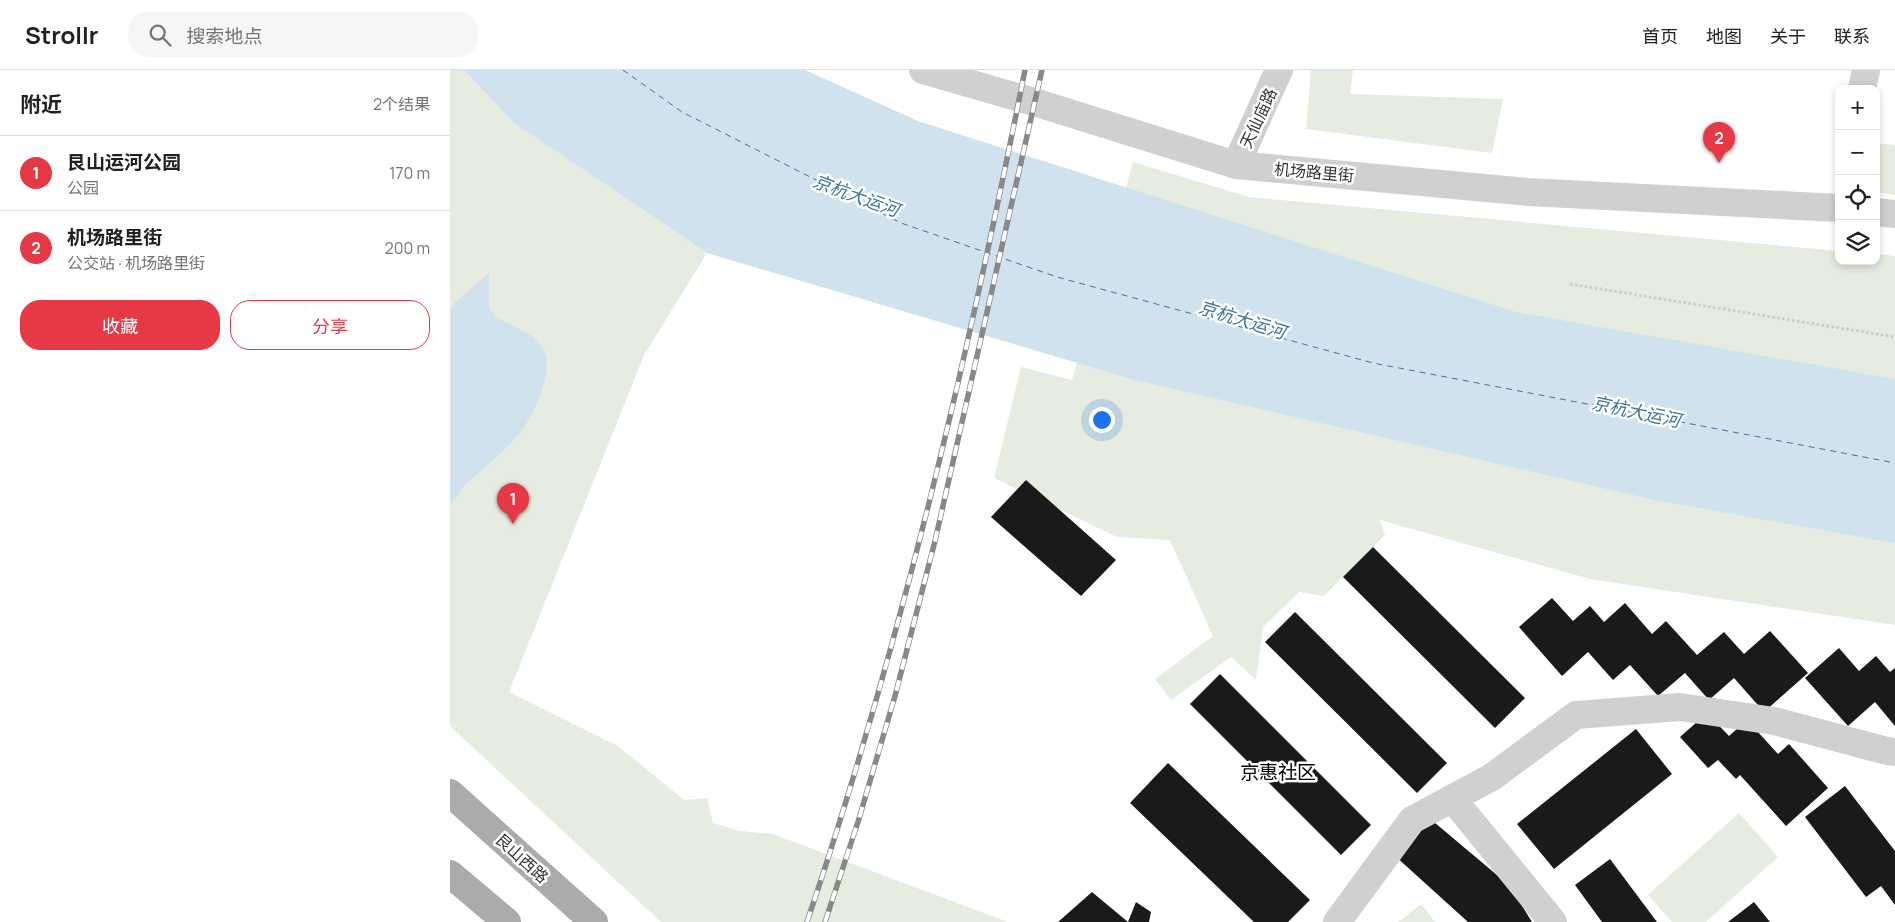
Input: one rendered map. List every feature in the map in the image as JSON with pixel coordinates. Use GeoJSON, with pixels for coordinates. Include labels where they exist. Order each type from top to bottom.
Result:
{"type":"FeatureCollection","features":[{"type":"Feature","properties":{"kind":"main road","name":"艮山西路"},"geometry":{"type":"LineString","coordinates":[[450,793],[594,922]]}},
{"type":"Feature","properties":{"kind":"main road"},"geometry":{"type":"LineString","coordinates":[[450,874],[507,922]]}},
{"type":"Feature","properties":{"kind":"street","name":"机场路里街"},"geometry":{"type":"LineString","coordinates":[[923,70],[1034,102],[1236,165],[1528,192],[1835,201]]}},
{"type":"Feature","properties":{"kind":"street","name":"天仙庙路"},"geometry":{"type":"LineString","coordinates":[[1236,165],[1279,70]]}},
{"type":"Feature","properties":{"kind":"street"},"geometry":{"type":"LineString","coordinates":[[1863,85],[1866,70]]}},
{"type":"Feature","properties":{"kind":"street"},"geometry":{"type":"LineString","coordinates":[[1880,212],[1895,214]]}},
{"type":"Feature","properties":{"kind":"street"},"geometry":{"type":"LineString","coordinates":[[1337,922],[1412,820],[1492,777],[1576,715],[1680,707],[1774,721],[1887,752],[1895,752]]}},
{"type":"Feature","properties":{"kind":"street"},"geometry":{"type":"LineString","coordinates":[[1452,798],[1553,922]]}},
{"type":"Feature","properties":{"kind":"path"},"geometry":{"type":"LineString","coordinates":[[1570,284],[1895,337]]}},
{"type":"Feature","properties":{"kind":"shaded area"},"geometry":{"type":"Polygon","coordinates":[[[450,70],[464,70],[514,123],[707,253],[644,355],[509,692],[618,746],[684,800],[707,798],[713,823],[741,831],[773,834],[1008,922],[661,922],[450,726],[450,70]]]}},
{"type":"Feature","properties":{"kind":"shaded area"},"geometry":{"type":"Polygon","coordinates":[[[1311,70],[1353,70],[1350,94],[1503,99],[1492,153],[1306,129],[1311,70]]]}},
{"type":"Feature","properties":{"kind":"shaded area"},"geometry":{"type":"Polygon","coordinates":[[[1880,143],[1895,145],[1895,195],[1880,193],[1880,143]]]}},
{"type":"Feature","properties":{"kind":"shaded area"},"geometry":{"type":"Polygon","coordinates":[[[1133,162],[1249,197],[1835,251],[1835,265],[1880,265],[1880,254],[1895,256],[1895,625],[1590,579],[1380,520],[1385,535],[1324,596],[1299,592],[1263,627],[1256,680],[1231,657],[1171,700],[1155,679],[1213,636],[1170,540],[1117,537],[994,478],[1021,367],[1072,380],[1133,162]]]}},
{"type":"Feature","properties":{"kind":"shaded area"},"geometry":{"type":"Polygon","coordinates":[[[1739,813],[1778,857],[1706,922],[1672,922],[1648,895],[1739,813]]]}},
{"type":"Feature","properties":{"kind":"shaded area"},"geometry":{"type":"Polygon","coordinates":[[[1421,904],[1435,922],[1398,922],[1421,904]]]}},
{"type":"Feature","properties":{"kind":"water","name":"京杭大运河"},"geometry":{"type":"Polygon","coordinates":[[[464,70],[805,70],[918,121],[1516,312],[1895,379],[1895,543],[1659,501],[1135,380],[707,253],[514,123],[464,70]]]}},
{"type":"Feature","properties":{"kind":"water"},"geometry":{"type":"Polygon","coordinates":[[[489,273],[489,309],[499,318],[532,336],[542,346],[547,361],[546,371],[541,394],[521,431],[502,452],[466,484],[450,505],[450,307],[489,273]]]}},
{"type":"Feature","properties":{"kind":"building"},"geometry":{"type":"Polygon","coordinates":[[[1026,480],[1116,560],[1081,596],[991,517],[1026,480]]]}},
{"type":"Feature","properties":{"kind":"building"},"geometry":{"type":"Polygon","coordinates":[[[1373,547],[1525,698],[1495,728],[1343,577],[1373,547]]]}},
{"type":"Feature","properties":{"kind":"building"},"geometry":{"type":"Polygon","coordinates":[[[1552,598],[1573,621],[1590,606],[1604,622],[1625,603],[1652,634],[1666,621],[1697,655],[1724,632],[1744,654],[1770,631],[1808,673],[1764,712],[1734,678],[1709,700],[1685,673],[1658,696],[1630,665],[1613,680],[1588,652],[1562,676],[1519,627],[1552,598]]]}},
{"type":"Feature","properties":{"kind":"building"},"geometry":{"type":"Polygon","coordinates":[[[1295,612],[1447,763],[1417,793],[1265,642],[1295,612]]]}},
{"type":"Feature","properties":{"kind":"building"},"geometry":{"type":"Polygon","coordinates":[[[1839,648],[1859,671],[1876,656],[1890,672],[1895,668],[1895,726],[1875,702],[1848,726],[1805,678],[1839,648]]]}},
{"type":"Feature","properties":{"kind":"building"},"geometry":{"type":"Polygon","coordinates":[[[1220,674],[1371,825],[1341,855],[1190,704],[1220,674]]]}},
{"type":"Feature","properties":{"kind":"building"},"geometry":{"type":"Polygon","coordinates":[[[1707,713],[1729,736],[1747,720],[1778,754],[1789,744],[1828,788],[1786,826],[1740,775],[1736,779],[1718,760],[1708,768],[1680,737],[1707,713]]]}},
{"type":"Feature","properties":{"kind":"building"},"geometry":{"type":"Polygon","coordinates":[[[1636,729],[1672,774],[1554,869],[1517,824],[1636,729]]]}},
{"type":"Feature","properties":{"kind":"building"},"geometry":{"type":"Polygon","coordinates":[[[1168,763],[1310,900],[1288,922],[1254,922],[1130,803],[1168,763]]]}},
{"type":"Feature","properties":{"kind":"building"},"geometry":{"type":"Polygon","coordinates":[[[1845,786],[1895,851],[1895,905],[1881,886],[1866,897],[1805,817],[1845,786]]]}},
{"type":"Feature","properties":{"kind":"building"},"geometry":{"type":"Polygon","coordinates":[[[1428,817],[1510,886],[1532,922],[1468,922],[1394,855],[1428,817]]]}},
{"type":"Feature","properties":{"kind":"building"},"geometry":{"type":"Polygon","coordinates":[[[1610,859],[1657,922],[1602,922],[1575,885],[1610,859]]]}},
{"type":"Feature","properties":{"kind":"building"},"geometry":{"type":"Polygon","coordinates":[[[1092,892],[1128,922],[1058,922],[1092,892]]]}},
{"type":"Feature","properties":{"kind":"building"},"geometry":{"type":"Polygon","coordinates":[[[1136,902],[1151,912],[1149,922],[1128,922],[1136,902]]]}},
{"type":"Feature","properties":{"kind":"building"},"geometry":{"type":"Polygon","coordinates":[[[1754,902],[1770,922],[1728,922],[1754,902]]]}},
{"type":"Feature","properties":{"kind":"ferry route"},"geometry":{"type":"LineString","coordinates":[[623,70],[682,112],[901,223],[1057,277],[1373,363],[1895,463]]}},
{"type":"Feature","properties":{"kind":"railway"},"geometry":{"type":"LineString","coordinates":[[807,922],[873,712],[930,499],[980,285],[1025,70]]}},
{"type":"Feature","properties":{"kind":"railway"},"geometry":{"type":"LineString","coordinates":[[825,922],[858,822],[895,696],[935,541],[1042,70]]}},
{"type":"Feature","properties":{"kind":"place","name":"机场路里街"},"geometry":{"type":"Point","coordinates":[1719,163]}},
{"type":"Feature","properties":{"kind":"place","name":"艮山运河公园"},"geometry":{"type":"Point","coordinates":[513,524]}},
{"type":"Feature","properties":{"kind":"district","name":"京惠社区"},"geometry":{"type":"Point","coordinates":[1278,772]}}]}
